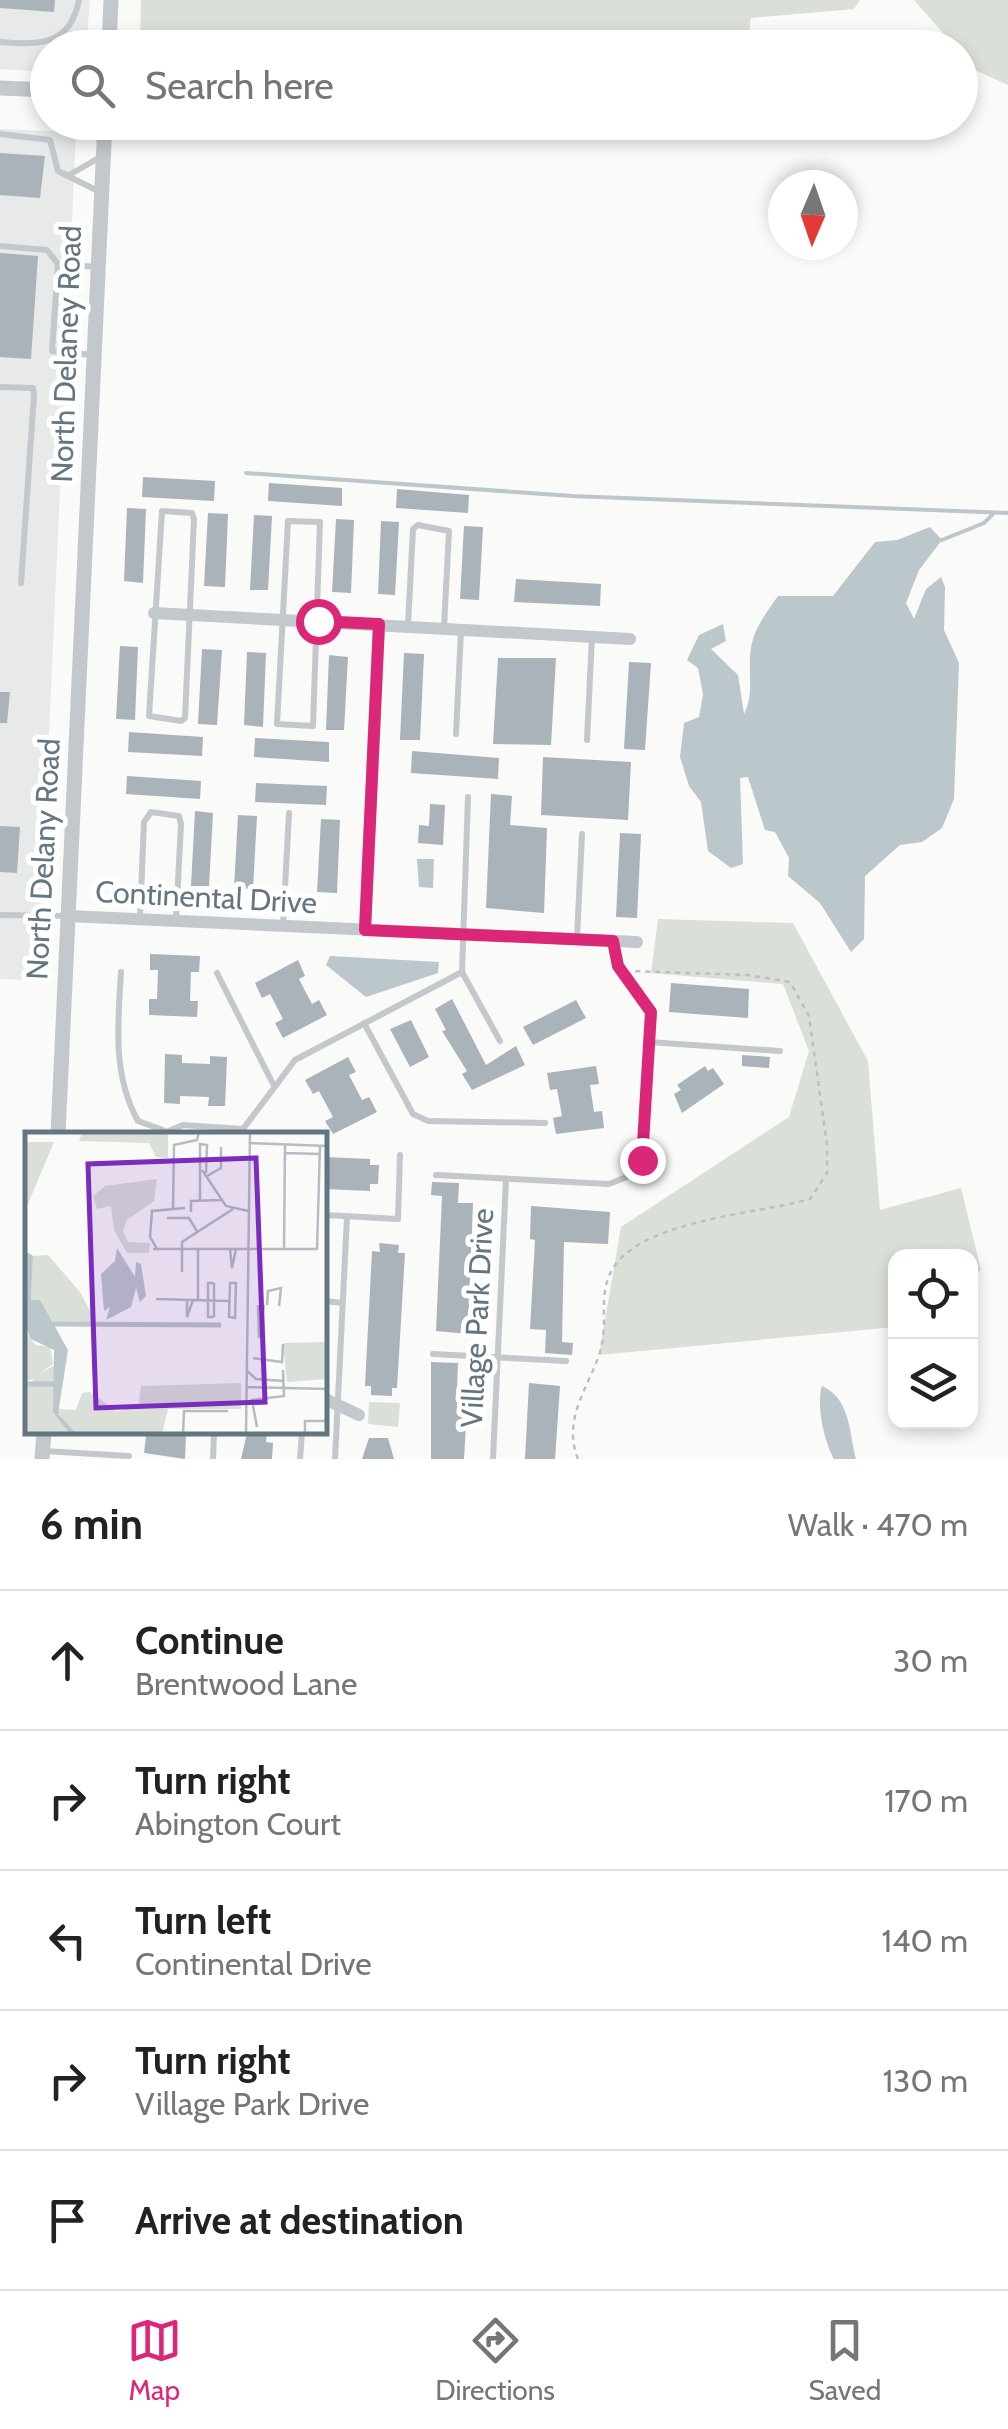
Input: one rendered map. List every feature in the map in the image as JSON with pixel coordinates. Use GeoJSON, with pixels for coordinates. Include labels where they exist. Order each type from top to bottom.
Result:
{"type":"FeatureCollection","features":[{"type":"Feature","properties":{"kind":"street"},"geometry":{"type":"LineString","coordinates":[[110,30],[112,0]]}},
{"type":"Feature","properties":{"kind":"street"},"geometry":{"type":"LineString","coordinates":[[0,88],[30,89]]}},
{"type":"Feature","properties":{"kind":"street","name":"North Delaney Road"},"geometry":{"type":"LineString","coordinates":[[84,588],[104,140]]}},
{"type":"Feature","properties":{"kind":"street","name":"North Delany Road"},"geometry":{"type":"LineString","coordinates":[[58,1132],[84,588]]}},
{"type":"Feature","properties":{"kind":"street"},"geometry":{"type":"LineString","coordinates":[[154,613],[630,638]]}},
{"type":"Feature","properties":{"kind":"street"},"geometry":{"type":"LineString","coordinates":[[365,930],[379,624]]}},
{"type":"Feature","properties":{"kind":"street","name":"Continental Drive"},"geometry":{"type":"LineString","coordinates":[[68,916],[637,942]]}},
{"type":"Feature","properties":{"kind":"street"},"geometry":{"type":"LineString","coordinates":[[330,1402],[359,1415]]}},
{"type":"Feature","properties":{"kind":"lane"},"geometry":{"type":"LineString","coordinates":[[66,30],[75,17],[79,0]]}},
{"type":"Feature","properties":{"kind":"lane"},"geometry":{"type":"LineString","coordinates":[[0,42],[30,43]]}},
{"type":"Feature","properties":{"kind":"lane"},"geometry":{"type":"LineString","coordinates":[[0,134],[30,138]]}},
{"type":"Feature","properties":{"kind":"lane"},"geometry":{"type":"LineString","coordinates":[[50,140],[58,171],[71,174],[101,192]]}},
{"type":"Feature","properties":{"kind":"lane"},"geometry":{"type":"LineString","coordinates":[[71,174],[103,156]]}},
{"type":"Feature","properties":{"kind":"lane"},"geometry":{"type":"LineString","coordinates":[[0,246],[47,250],[58,264],[52,351],[94,355]]}},
{"type":"Feature","properties":{"kind":"lane"},"geometry":{"type":"LineString","coordinates":[[58,264],[97,266]]}},
{"type":"Feature","properties":{"kind":"lane"},"geometry":{"type":"LineString","coordinates":[[0,387],[33,388],[34,395],[21,583]]}},
{"type":"Feature","properties":{"kind":"lane"},"geometry":{"type":"LineString","coordinates":[[162,512],[192,513],[185,718],[181,722],[149,716],[154,613],[158,517],[162,512]]}},
{"type":"Feature","properties":{"kind":"lane"},"geometry":{"type":"LineString","coordinates":[[288,521],[320,522],[313,726],[277,724],[283,619],[288,521]]}},
{"type":"Feature","properties":{"kind":"lane"},"geometry":{"type":"LineString","coordinates":[[408,626],[413,529],[418,524],[449,531],[444,628]]}},
{"type":"Feature","properties":{"kind":"lane"},"geometry":{"type":"LineString","coordinates":[[456,734],[461,629]]}},
{"type":"Feature","properties":{"kind":"lane"},"geometry":{"type":"LineString","coordinates":[[587,740],[592,636]]}},
{"type":"Feature","properties":{"kind":"lane"},"geometry":{"type":"LineString","coordinates":[[468,797],[462,972],[500,1041]]}},
{"type":"Feature","properties":{"kind":"lane"},"geometry":{"type":"LineString","coordinates":[[140,919],[144,822],[150,812],[170,812],[178,814],[181,824],[176,921]]}},
{"type":"Feature","properties":{"kind":"lane"},"geometry":{"type":"LineString","coordinates":[[282,926],[288,813]]}},
{"type":"Feature","properties":{"kind":"lane"},"geometry":{"type":"LineString","coordinates":[[577,939],[582,834]]}},
{"type":"Feature","properties":{"kind":"lane"},"geometry":{"type":"LineString","coordinates":[[0,915],[68,916]]}},
{"type":"Feature","properties":{"kind":"lane","name":"Village Park Drive"},"geometry":{"type":"LineString","coordinates":[[436,1175],[609,1184],[628,1176],[642,1160],[651,1012],[618,966],[613,941]]}},
{"type":"Feature","properties":{"kind":"lane"},"geometry":{"type":"LineString","coordinates":[[121,972],[117,1055],[130,1106],[138,1121],[162,1132],[183,1126],[243,1129],[294,1060],[462,972]]}},
{"type":"Feature","properties":{"kind":"lane"},"geometry":{"type":"LineString","coordinates":[[217,972],[274,1086]]}},
{"type":"Feature","properties":{"kind":"lane"},"geometry":{"type":"LineString","coordinates":[[364,1023],[412,1114],[428,1121],[545,1122]]}},
{"type":"Feature","properties":{"kind":"lane"},"geometry":{"type":"LineString","coordinates":[[649,1042],[780,1050]]}},
{"type":"Feature","properties":{"kind":"lane"},"geometry":{"type":"LineString","coordinates":[[328,1216],[398,1220],[400,1155]]}},
{"type":"Feature","properties":{"kind":"lane","name":"Village Park Drive"},"geometry":{"type":"LineString","coordinates":[[493,1459],[506,1178]]}},
{"type":"Feature","properties":{"kind":"lane"},"geometry":{"type":"LineString","coordinates":[[335,1459],[330,1402],[347,1216]]}},
{"type":"Feature","properties":{"kind":"lane"},"geometry":{"type":"LineString","coordinates":[[328,1301],[342,1302]]}},
{"type":"Feature","properties":{"kind":"lane"},"geometry":{"type":"LineString","coordinates":[[433,1354],[566,1361]]}},
{"type":"Feature","properties":{"kind":"lane"},"geometry":{"type":"LineString","coordinates":[[213,1459],[214,1434]]}},
{"type":"Feature","properties":{"kind":"lane"},"geometry":{"type":"LineString","coordinates":[[300,1459],[302,1434]]}},
{"type":"Feature","properties":{"kind":"lane"},"geometry":{"type":"LineString","coordinates":[[42,1455],[129,1456]]}},
{"type":"Feature","properties":{"kind":"path"},"geometry":{"type":"LineString","coordinates":[[578,1459],[573,1421],[604,1340],[603,1296],[619,1259],[676,1228],[775,1206]]}},
{"type":"Feature","properties":{"kind":"shaded area"},"geometry":{"type":"Polygon","coordinates":[[[0,0],[90,0],[87,30],[30,30],[30,71],[0,69],[0,0]]]}},
{"type":"Feature","properties":{"kind":"shaded area"},"geometry":{"type":"Polygon","coordinates":[[[141,0],[860,0],[854,9],[751,18],[749,30],[140,30],[141,0]]]}},
{"type":"Feature","properties":{"kind":"shaded area"},"geometry":{"type":"Polygon","coordinates":[[[914,0],[1008,0],[1008,85],[978,71],[978,30],[941,30],[914,0]]]}},
{"type":"Feature","properties":{"kind":"shaded area"},"geometry":{"type":"Polygon","coordinates":[[[0,129],[30,130],[30,140],[76,140],[38,980],[0,979],[0,129]]]}},
{"type":"Feature","properties":{"kind":"shaded area"},"geometry":{"type":"Polygon","coordinates":[[[930,527],[942,540],[919,570],[906,603],[914,619],[926,589],[941,577],[945,587],[944,630],[959,663],[954,799],[942,828],[922,842],[900,845],[865,876],[864,939],[851,952],[820,903],[788,876],[789,858],[775,832],[765,830],[748,777],[740,778],[743,864],[731,868],[708,851],[701,802],[689,786],[680,757],[684,723],[699,717],[703,694],[698,668],[687,660],[699,635],[723,624],[726,641],[711,649],[738,675],[744,714],[749,698],[753,641],[778,596],[833,596],[875,542],[897,540],[930,527]]]}},
{"type":"Feature","properties":{"kind":"shaded area"},"geometry":{"type":"Polygon","coordinates":[[[417,859],[434,859],[433,888],[419,887],[417,859]]]}},
{"type":"Feature","properties":{"kind":"shaded area"},"geometry":{"type":"Polygon","coordinates":[[[658,919],[793,923],[868,1061],[880,1210],[961,1188],[976,1249],[888,1249],[888,1328],[599,1355],[621,1227],[789,1117],[809,1051],[783,984],[651,973],[658,919]]]}},
{"type":"Feature","properties":{"kind":"shaded area"},"geometry":{"type":"Polygon","coordinates":[[[330,956],[439,962],[438,973],[366,997],[326,965],[330,956]]]}},
{"type":"Feature","properties":{"kind":"shaded area"},"geometry":{"type":"Polygon","coordinates":[[[822,1386],[844,1408],[856,1459],[834,1459],[830,1451],[821,1413],[822,1386]]]}},
{"type":"Feature","properties":{"kind":"shaded area"},"geometry":{"type":"Polygon","coordinates":[[[369,1402],[400,1403],[398,1427],[368,1424],[369,1402]]]}},
{"type":"Feature","properties":{"kind":"building"},"geometry":{"type":"Polygon","coordinates":[[[0,0],[55,0],[54,12],[0,8],[0,0]]]}},
{"type":"Feature","properties":{"kind":"building"},"geometry":{"type":"Polygon","coordinates":[[[0,153],[45,156],[40,198],[0,195],[0,153]]]}},
{"type":"Feature","properties":{"kind":"building"},"geometry":{"type":"Polygon","coordinates":[[[0,253],[38,256],[31,359],[0,357],[0,253]]]}},
{"type":"Feature","properties":{"kind":"building"},"geometry":{"type":"Polygon","coordinates":[[[143,477],[215,481],[214,501],[142,497],[143,477]]]}},
{"type":"Feature","properties":{"kind":"building"},"geometry":{"type":"Polygon","coordinates":[[[269,483],[342,488],[342,506],[268,501],[269,483]]]}},
{"type":"Feature","properties":{"kind":"building"},"geometry":{"type":"Polygon","coordinates":[[[397,489],[469,495],[468,513],[396,508],[397,489]]]}},
{"type":"Feature","properties":{"kind":"building"},"geometry":{"type":"Polygon","coordinates":[[[127,508],[146,509],[143,583],[124,581],[127,508]]]}},
{"type":"Feature","properties":{"kind":"building"},"geometry":{"type":"Polygon","coordinates":[[[208,513],[228,514],[225,587],[204,586],[208,513]]]}},
{"type":"Feature","properties":{"kind":"building"},"geometry":{"type":"Polygon","coordinates":[[[254,515],[272,516],[268,590],[250,590],[254,515]]]}},
{"type":"Feature","properties":{"kind":"building"},"geometry":{"type":"Polygon","coordinates":[[[336,519],[354,520],[351,593],[332,592],[336,519]]]}},
{"type":"Feature","properties":{"kind":"building"},"geometry":{"type":"Polygon","coordinates":[[[381,521],[399,522],[395,595],[378,594],[381,521]]]}},
{"type":"Feature","properties":{"kind":"building"},"geometry":{"type":"Polygon","coordinates":[[[464,526],[483,527],[479,600],[460,599],[464,526]]]}},
{"type":"Feature","properties":{"kind":"building"},"geometry":{"type":"Polygon","coordinates":[[[516,579],[601,584],[600,606],[514,602],[516,579]]]}},
{"type":"Feature","properties":{"kind":"building"},"geometry":{"type":"Polygon","coordinates":[[[120,646],[138,647],[135,720],[116,719],[120,646]]]}},
{"type":"Feature","properties":{"kind":"building"},"geometry":{"type":"Polygon","coordinates":[[[202,649],[222,650],[217,725],[198,724],[202,649]]]}},
{"type":"Feature","properties":{"kind":"building"},"geometry":{"type":"Polygon","coordinates":[[[247,652],[266,653],[263,727],[244,725],[247,652]]]}},
{"type":"Feature","properties":{"kind":"building"},"geometry":{"type":"Polygon","coordinates":[[[404,653],[424,654],[420,740],[400,740],[404,653]]]}},
{"type":"Feature","properties":{"kind":"building"},"geometry":{"type":"Polygon","coordinates":[[[329,655],[348,657],[344,730],[326,730],[329,655]]]}},
{"type":"Feature","properties":{"kind":"building"},"geometry":{"type":"Polygon","coordinates":[[[498,658],[556,658],[551,745],[493,744],[498,658]]]}},
{"type":"Feature","properties":{"kind":"building"},"geometry":{"type":"Polygon","coordinates":[[[629,662],[651,663],[645,750],[624,749],[629,662]]]}},
{"type":"Feature","properties":{"kind":"building"},"geometry":{"type":"Polygon","coordinates":[[[0,692],[10,692],[7,723],[0,723],[0,692]]]}},
{"type":"Feature","properties":{"kind":"building"},"geometry":{"type":"Polygon","coordinates":[[[129,732],[203,737],[202,756],[128,752],[129,732]]]}},
{"type":"Feature","properties":{"kind":"building"},"geometry":{"type":"Polygon","coordinates":[[[255,738],[329,742],[329,762],[254,757],[255,738]]]}},
{"type":"Feature","properties":{"kind":"building"},"geometry":{"type":"Polygon","coordinates":[[[412,751],[499,758],[498,779],[411,773],[412,751]]]}},
{"type":"Feature","properties":{"kind":"building"},"geometry":{"type":"Polygon","coordinates":[[[543,757],[631,762],[628,820],[541,815],[543,757]]]}},
{"type":"Feature","properties":{"kind":"building"},"geometry":{"type":"Polygon","coordinates":[[[127,776],[201,781],[200,799],[126,794],[127,776]]]}},
{"type":"Feature","properties":{"kind":"building"},"geometry":{"type":"Polygon","coordinates":[[[256,783],[327,786],[326,805],[255,802],[256,783]]]}},
{"type":"Feature","properties":{"kind":"building"},"geometry":{"type":"Polygon","coordinates":[[[491,794],[512,796],[510,825],[547,828],[544,913],[486,908],[491,794]]]}},
{"type":"Feature","properties":{"kind":"building"},"geometry":{"type":"Polygon","coordinates":[[[430,804],[445,805],[443,845],[418,843],[419,825],[429,826],[430,804]]]}},
{"type":"Feature","properties":{"kind":"building"},"geometry":{"type":"Polygon","coordinates":[[[195,811],[213,813],[209,886],[191,886],[195,811]]]}},
{"type":"Feature","properties":{"kind":"building"},"geometry":{"type":"Polygon","coordinates":[[[238,815],[257,816],[253,889],[234,888],[238,815]]]}},
{"type":"Feature","properties":{"kind":"building"},"geometry":{"type":"Polygon","coordinates":[[[321,819],[340,820],[337,893],[317,892],[321,819]]]}},
{"type":"Feature","properties":{"kind":"building"},"geometry":{"type":"Polygon","coordinates":[[[0,826],[20,827],[17,873],[0,872],[0,826]]]}},
{"type":"Feature","properties":{"kind":"building"},"geometry":{"type":"Polygon","coordinates":[[[620,833],[641,834],[637,918],[616,917],[620,833]]]}},
{"type":"Feature","properties":{"kind":"building"},"geometry":{"type":"Polygon","coordinates":[[[150,954],[200,956],[199,972],[191,972],[190,1001],[198,1001],[197,1017],[149,1015],[149,999],[157,999],[158,970],[150,970],[150,954]]]}},
{"type":"Feature","properties":{"kind":"building"},"geometry":{"type":"Polygon","coordinates":[[[298,960],[305,976],[299,979],[312,1004],[319,1000],[327,1015],[283,1038],[275,1023],[283,1019],[270,994],[262,998],[255,983],[298,960]]]}},
{"type":"Feature","properties":{"kind":"building"},"geometry":{"type":"Polygon","coordinates":[[[671,983],[749,989],[748,1018],[669,1012],[671,983]]]}},
{"type":"Feature","properties":{"kind":"building"},"geometry":{"type":"Polygon","coordinates":[[[452,999],[486,1065],[516,1046],[525,1065],[472,1090],[462,1074],[467,1071],[442,1031],[446,1030],[435,1009],[452,999]]]}},
{"type":"Feature","properties":{"kind":"building"},"geometry":{"type":"Polygon","coordinates":[[[576,1000],[586,1018],[533,1045],[523,1027],[576,1000]]]}},
{"type":"Feature","properties":{"kind":"building"},"geometry":{"type":"Polygon","coordinates":[[[411,1020],[429,1057],[410,1067],[390,1029],[411,1020]]]}},
{"type":"Feature","properties":{"kind":"building"},"geometry":{"type":"Polygon","coordinates":[[[165,1054],[182,1055],[182,1063],[210,1064],[210,1056],[227,1057],[225,1106],[208,1106],[209,1097],[180,1096],[180,1104],[164,1103],[165,1054]]]}},
{"type":"Feature","properties":{"kind":"building"},"geometry":{"type":"Polygon","coordinates":[[[742,1055],[770,1057],[769,1068],[742,1066],[742,1055]]]}},
{"type":"Feature","properties":{"kind":"building"},"geometry":{"type":"Polygon","coordinates":[[[348,1057],[356,1072],[349,1075],[362,1100],[369,1097],[377,1112],[333,1134],[325,1121],[333,1117],[319,1091],[313,1094],[305,1080],[348,1057]]]}},
{"type":"Feature","properties":{"kind":"building"},"geometry":{"type":"Polygon","coordinates":[[[596,1066],[599,1084],[590,1085],[594,1112],[602,1111],[604,1128],[556,1134],[553,1118],[562,1116],[557,1089],[550,1090],[547,1073],[596,1066]]]}},
{"type":"Feature","properties":{"kind":"building"},"geometry":{"type":"Polygon","coordinates":[[[705,1066],[708,1071],[713,1068],[724,1084],[682,1113],[674,1094],[681,1090],[677,1085],[705,1066]]]}},
{"type":"Feature","properties":{"kind":"building"},"geometry":{"type":"Polygon","coordinates":[[[328,1157],[370,1159],[370,1165],[379,1165],[378,1184],[370,1184],[370,1191],[328,1189],[328,1157]]]}},
{"type":"Feature","properties":{"kind":"building"},"geometry":{"type":"Polygon","coordinates":[[[432,1182],[459,1183],[458,1203],[473,1203],[468,1334],[436,1331],[442,1196],[431,1195],[432,1182]]]}},
{"type":"Feature","properties":{"kind":"building"},"geometry":{"type":"Polygon","coordinates":[[[531,1206],[610,1212],[608,1244],[564,1242],[562,1342],[573,1343],[572,1355],[545,1353],[546,1330],[530,1329],[535,1240],[530,1239],[531,1206]]]}},
{"type":"Feature","properties":{"kind":"building"},"geometry":{"type":"Polygon","coordinates":[[[379,1243],[399,1245],[398,1253],[405,1253],[397,1388],[392,1388],[392,1396],[371,1395],[371,1386],[365,1386],[372,1251],[380,1252],[379,1243]]]}},
{"type":"Feature","properties":{"kind":"building"},"geometry":{"type":"Polygon","coordinates":[[[431,1362],[458,1363],[457,1391],[468,1391],[464,1459],[431,1459],[431,1362]]]}},
{"type":"Feature","properties":{"kind":"building"},"geometry":{"type":"Polygon","coordinates":[[[529,1383],[560,1386],[555,1459],[525,1459],[529,1383]]]}},
{"type":"Feature","properties":{"kind":"building"},"geometry":{"type":"Polygon","coordinates":[[[247,1434],[267,1434],[266,1442],[273,1443],[272,1459],[241,1459],[247,1434]]]}},
{"type":"Feature","properties":{"kind":"building"},"geometry":{"type":"Polygon","coordinates":[[[146,1436],[186,1436],[185,1459],[144,1453],[146,1436]]]}},
{"type":"Feature","properties":{"kind":"building"},"geometry":{"type":"Polygon","coordinates":[[[369,1438],[388,1438],[394,1459],[362,1459],[369,1438]]]}},
{"type":"Feature","properties":{"kind":"waterway"},"geometry":{"type":"LineString","coordinates":[[246,473],[572,496],[1008,513]]}},
{"type":"Feature","properties":{"kind":"waterway"},"geometry":{"type":"LineString","coordinates":[[942,540],[984,523],[994,513]]}},
{"type":"Feature","properties":{"kind":"route"},"geometry":{"type":"LineString","coordinates":[[318,621],[379,624],[365,930],[613,941],[618,966],[642,994],[651,1012],[642,1160]]}}]}
